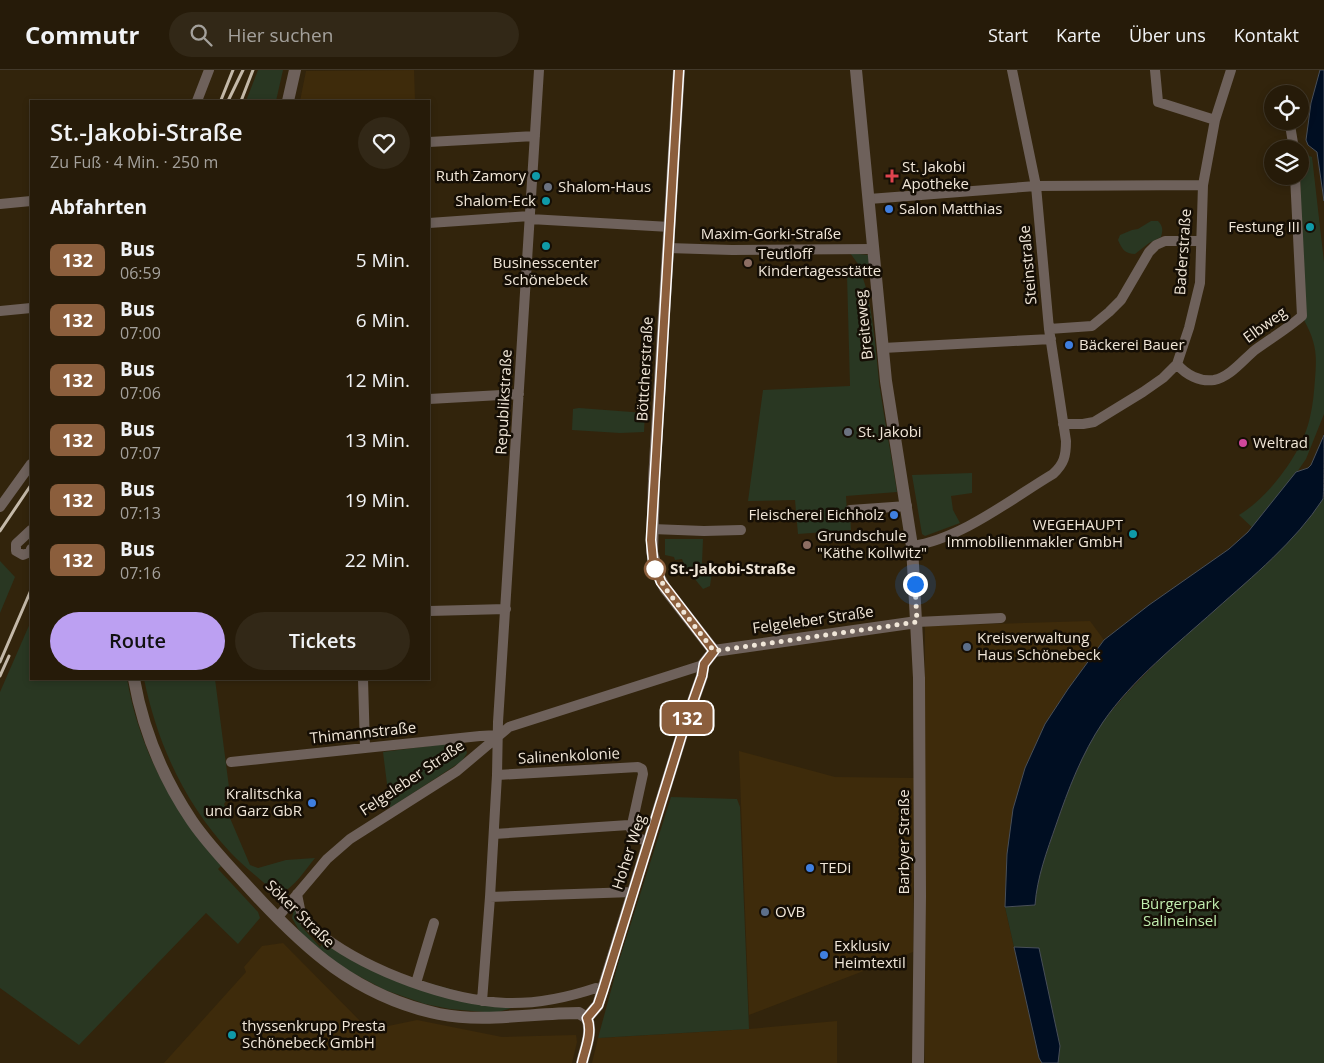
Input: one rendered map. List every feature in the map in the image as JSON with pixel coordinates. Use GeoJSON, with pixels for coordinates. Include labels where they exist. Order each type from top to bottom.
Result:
{"type":"FeatureCollection","features":[{"type":"Feature","properties":{"kind":"street"},"geometry":{"type":"LineString","coordinates":[[197,100],[209,70]]}},
{"type":"Feature","properties":{"kind":"street"},"geometry":{"type":"LineString","coordinates":[[288,100],[295,70]]}},
{"type":"Feature","properties":{"kind":"street","name":"Republikstraße"},"geometry":{"type":"LineString","coordinates":[[498,736],[539,70]]}},
{"type":"Feature","properties":{"kind":"street","name":"Böttcherstraße"},"geometry":{"type":"LineString","coordinates":[[679,70],[652,529],[653,560],[665,588],[714,651]]}},
{"type":"Feature","properties":{"kind":"street","name":"Breiteweg"},"geometry":{"type":"LineString","coordinates":[[856,70],[883,348],[912,546]]}},
{"type":"Feature","properties":{"kind":"street","name":"Steinstraße"},"geometry":{"type":"LineString","coordinates":[[912,546],[934,541],[974,522],[1053,474],[1065,458],[1066,441],[1050,334],[1036,186],[1012,70]]}},
{"type":"Feature","properties":{"kind":"street"},"geometry":{"type":"LineString","coordinates":[[1154,70],[1158,102],[1214,120]]}},
{"type":"Feature","properties":{"kind":"street","name":"Baderstraße"},"geometry":{"type":"LineString","coordinates":[[1063,424],[1094,422],[1144,392],[1164,378],[1177,364],[1189,328],[1200,283],[1203,185],[1214,120],[1231,70]]}},
{"type":"Feature","properties":{"kind":"street"},"geometry":{"type":"LineString","coordinates":[[430,142],[535,136]]}},
{"type":"Feature","properties":{"kind":"street"},"geometry":{"type":"LineString","coordinates":[[869,199],[1036,186],[1203,185]]}},
{"type":"Feature","properties":{"kind":"street","name":"Elbweg"},"geometry":{"type":"LineString","coordinates":[[1177,364],[1184,373],[1190,376],[1213,380],[1223,377],[1302,316],[1296,185]]}},
{"type":"Feature","properties":{"kind":"street"},"geometry":{"type":"LineString","coordinates":[[0,204],[30,201]]}},
{"type":"Feature","properties":{"kind":"street"},"geometry":{"type":"LineString","coordinates":[[430,223],[530,218],[670,227]]}},
{"type":"Feature","properties":{"kind":"street"},"geometry":{"type":"LineString","coordinates":[[883,348],[1050,334],[1092,326],[1121,300],[1149,252],[1156,245],[1165,241],[1200,240]]}},
{"type":"Feature","properties":{"kind":"street","name":"Maxim-Gorki-Straße"},"geometry":{"type":"LineString","coordinates":[[668,248],[732,250],[874,249]]}},
{"type":"Feature","properties":{"kind":"street"},"geometry":{"type":"LineString","coordinates":[[0,312],[30,308]]}},
{"type":"Feature","properties":{"kind":"street"},"geometry":{"type":"LineString","coordinates":[[430,399],[519,394]]}},
{"type":"Feature","properties":{"kind":"street"},"geometry":{"type":"LineString","coordinates":[[0,507],[30,465]]}},
{"type":"Feature","properties":{"kind":"street"},"geometry":{"type":"LineString","coordinates":[[850,510],[907,506]]}},
{"type":"Feature","properties":{"kind":"street"},"geometry":{"type":"LineString","coordinates":[[652,529],[741,530]]}},
{"type":"Feature","properties":{"kind":"street"},"geometry":{"type":"LineString","coordinates":[[30,531],[16,544],[16,551],[23,555],[30,552]]}},
{"type":"Feature","properties":{"kind":"street","name":"Barbyer Straße"},"geometry":{"type":"LineString","coordinates":[[912,546],[919,678],[918,1063]]}},
{"type":"Feature","properties":{"kind":"street"},"geometry":{"type":"LineString","coordinates":[[430,611],[506,609]]}},
{"type":"Feature","properties":{"kind":"street"},"geometry":{"type":"LineString","coordinates":[[917,622],[1001,618]]}},
{"type":"Feature","properties":{"kind":"street","name":"Felgeleber Straße"},"geometry":{"type":"LineString","coordinates":[[714,651],[917,622]]}},
{"type":"Feature","properties":{"kind":"street","name":"Hoher Weg"},"geometry":{"type":"LineString","coordinates":[[587,1018],[598,1005],[686,721],[702,676],[704,664],[714,651]]}},
{"type":"Feature","properties":{"kind":"street","name":"Felgeleber Straße"},"geometry":{"type":"LineString","coordinates":[[277,918],[327,859],[350,839],[457,771],[509,727],[704,664]]}},
{"type":"Feature","properties":{"kind":"street","name":"Söker Straße"},"geometry":{"type":"LineString","coordinates":[[134,680],[150,740],[171,787],[193,822],[208,842],[277,918],[311,951],[343,975],[378,994],[410,1006],[440,1014],[468,1018],[578,1013],[587,1018]]}},
{"type":"Feature","properties":{"kind":"street"},"geometry":{"type":"LineString","coordinates":[[363,680],[365,748]]}},
{"type":"Feature","properties":{"kind":"street","name":"Thimannstraße"},"geometry":{"type":"LineString","coordinates":[[232,762],[480,736],[498,736]]}},
{"type":"Feature","properties":{"kind":"street","name":"Salinenkolonie"},"geometry":{"type":"LineString","coordinates":[[482,1001],[494,834],[498,736]]}},
{"type":"Feature","properties":{"kind":"street","name":"Salinenkolonie"},"geometry":{"type":"LineString","coordinates":[[497,775],[638,767],[642,769],[643,774],[631,829]]}},
{"type":"Feature","properties":{"kind":"street"},"geometry":{"type":"LineString","coordinates":[[494,834],[629,825],[638,838],[649,842]]}},
{"type":"Feature","properties":{"kind":"street"},"geometry":{"type":"LineString","coordinates":[[490,897],[633,892]]}},
{"type":"Feature","properties":{"kind":"street"},"geometry":{"type":"LineString","coordinates":[[296,894],[301,913],[308,925],[337,947],[393,975],[416,983],[455,995],[482,1001],[505,1003],[542,1002],[596,988],[603,990]]}},
{"type":"Feature","properties":{"kind":"street"},"geometry":{"type":"LineString","coordinates":[[416,983],[434,923]]}},
{"type":"Feature","properties":{"kind":"street"},"geometry":{"type":"LineString","coordinates":[[582,1063],[590,1032],[590,1024],[587,1018]]}},
{"type":"Feature","properties":{"kind":"shaded area"},"geometry":{"type":"Polygon","coordinates":[[[414,70],[415,100],[300,100],[306,71],[414,70]]]}},
{"type":"Feature","properties":{"kind":"shaded area"},"geometry":{"type":"Polygon","coordinates":[[[1090,621],[1104,640],[1045,724],[1007,854],[1005,907],[1039,1058],[1042,1063],[925,1063],[925,626],[1090,621]]]}},
{"type":"Feature","properties":{"kind":"shaded area"},"geometry":{"type":"Polygon","coordinates":[[[739,751],[835,777],[914,778],[913,952],[749,1015],[739,751]]]}},
{"type":"Feature","properties":{"kind":"shaded area"},"geometry":{"type":"Polygon","coordinates":[[[283,943],[369,1030],[417,1020],[502,1037],[576,1035],[577,1042],[572,1063],[164,1063],[246,972],[244,967],[262,946],[283,943]]]}},
{"type":"Feature","properties":{"kind":"shaded area"},"geometry":{"type":"Polygon","coordinates":[[[837,1021],[837,1063],[592,1063],[598,1038],[749,1029],[837,1021]]]}},
{"type":"Feature","properties":{"kind":"green space"},"geometry":{"type":"Polygon","coordinates":[[[258,70],[283,70],[276,100],[246,100],[258,70]]]}},
{"type":"Feature","properties":{"kind":"green space"},"geometry":{"type":"Polygon","coordinates":[[[1309,156],[1312,157],[1324,262],[1324,414],[1306,459],[1256,531],[1239,515],[1262,497],[1283,472],[1300,445],[1311,412],[1316,365],[1315,351],[1311,335],[1302,316],[1300,185],[1309,185],[1309,156]]]}},
{"type":"Feature","properties":{"kind":"green space"},"geometry":{"type":"Polygon","coordinates":[[[1151,221],[1158,221],[1161,225],[1161,237],[1149,243],[1135,254],[1124,250],[1118,240],[1120,235],[1138,229],[1151,221]]]}},
{"type":"Feature","properties":{"kind":"green space"},"geometry":{"type":"Polygon","coordinates":[[[850,253],[868,255],[870,261],[866,271],[864,272],[850,253]]]}},
{"type":"Feature","properties":{"kind":"green space"},"geometry":{"type":"Polygon","coordinates":[[[858,269],[867,291],[870,308],[880,389],[897,492],[846,496],[851,530],[798,534],[795,500],[748,501],[763,390],[850,386],[847,274],[850,270],[858,269]]]}},
{"type":"Feature","properties":{"kind":"green space"},"geometry":{"type":"Polygon","coordinates":[[[573,409],[645,413],[644,432],[620,433],[572,430],[573,409]]]}},
{"type":"Feature","properties":{"kind":"green space"},"geometry":{"type":"Polygon","coordinates":[[[972,473],[972,493],[951,496],[953,510],[960,523],[925,536],[922,534],[912,475],[972,473]]]}},
{"type":"Feature","properties":{"kind":"green space","name":"Bürgerpark Salineinsel"},"geometry":{"type":"Polygon","coordinates":[[[1324,497],[1324,1063],[1058,1063],[1060,1046],[1039,949],[1014,947],[1005,907],[1035,905],[1036,889],[1043,863],[1068,791],[1087,748],[1103,721],[1161,658],[1275,556],[1324,497]]]}},
{"type":"Feature","properties":{"kind":"green space"},"geometry":{"type":"Polygon","coordinates":[[[665,539],[703,539],[702,563],[713,565],[710,586],[703,589],[685,567],[682,559],[675,560],[674,557],[665,555],[665,539]]]}},
{"type":"Feature","properties":{"kind":"green space"},"geometry":{"type":"Polygon","coordinates":[[[0,561],[15,577],[0,613],[0,561]]]}},
{"type":"Feature","properties":{"kind":"green space"},"geometry":{"type":"Polygon","coordinates":[[[30,623],[30,680],[127,680],[140,731],[161,779],[188,823],[221,866],[218,869],[258,912],[260,918],[238,944],[206,913],[79,1045],[0,988],[0,692],[30,623]]]}},
{"type":"Feature","properties":{"kind":"green space"},"geometry":{"type":"Polygon","coordinates":[[[144,680],[215,680],[230,795],[224,804],[250,865],[258,868],[286,860],[315,858],[299,878],[285,891],[280,894],[273,891],[246,867],[230,852],[199,814],[175,772],[165,749],[144,680]]]}},
{"type":"Feature","properties":{"kind":"green space"},"geometry":{"type":"Polygon","coordinates":[[[460,742],[465,746],[467,753],[462,761],[390,808],[383,752],[460,742]]]}},
{"type":"Feature","properties":{"kind":"green space"},"geometry":{"type":"Polygon","coordinates":[[[671,797],[737,799],[740,807],[749,1029],[598,1038],[619,961],[671,797]]]}},
{"type":"Feature","properties":{"kind":"green space"},"geometry":{"type":"Polygon","coordinates":[[[294,909],[297,911],[301,926],[320,947],[324,942],[363,965],[515,1007],[495,1013],[450,1009],[425,1004],[385,990],[334,963],[300,932],[292,918],[294,909]]]}},
{"type":"Feature","properties":{"kind":"water"},"geometry":{"type":"Polygon","coordinates":[[[1320,70],[1324,70],[1324,201],[1317,152],[1309,146],[1309,140],[1306,140],[1307,130],[1309,130],[1311,103],[1320,70]]]}},
{"type":"Feature","properties":{"kind":"water"},"geometry":{"type":"Polygon","coordinates":[[[1324,435],[1323,499],[1287,544],[1141,677],[1103,722],[1088,746],[1071,785],[1043,864],[1035,905],[1005,907],[1007,854],[1013,809],[1025,768],[1045,724],[1068,689],[1104,640],[1149,605],[1229,549],[1248,532],[1296,472],[1311,465],[1324,435]]]}},
{"type":"Feature","properties":{"kind":"water"},"geometry":{"type":"Polygon","coordinates":[[[1014,947],[1039,948],[1060,1046],[1058,1063],[1042,1063],[1039,1058],[1014,947]]]}},
{"type":"Feature","properties":{"kind":"railway"},"geometry":{"type":"LineString","coordinates":[[221,100],[233,70]]}},
{"type":"Feature","properties":{"kind":"railway"},"geometry":{"type":"LineString","coordinates":[[228,100],[243,70]]}},
{"type":"Feature","properties":{"kind":"railway"},"geometry":{"type":"LineString","coordinates":[[241,100],[253,70]]}},
{"type":"Feature","properties":{"kind":"railway"},"geometry":{"type":"LineString","coordinates":[[0,531],[30,486]]}},
{"type":"Feature","properties":{"kind":"railway"},"geometry":{"type":"LineString","coordinates":[[0,662],[30,592]]}},
{"type":"Feature","properties":{"kind":"railway"},"geometry":{"type":"LineString","coordinates":[[0,676],[9,656]]}},
{"type":"Feature","properties":{"kind":"bus line","name":"132"},"geometry":{"type":"LineString","coordinates":[[582,1063],[590,1032],[590,1024],[587,1018],[598,1005],[686,721],[695,699],[704,664],[714,651],[661,582],[653,560],[651,540],[679,70]]}},
{"type":"Feature","properties":{"kind":"place","name":"Ruth Zamory"},"geometry":{"type":"Point","coordinates":[536,176]}},
{"type":"Feature","properties":{"kind":"place","name":"St. Jakobi Apotheke"},"geometry":{"type":"Point","coordinates":[892,176]}},
{"type":"Feature","properties":{"kind":"place","name":"Shalom-Haus"},"geometry":{"type":"Point","coordinates":[548,187]}},
{"type":"Feature","properties":{"kind":"place","name":"Shalom-Eck"},"geometry":{"type":"Point","coordinates":[546,201]}},
{"type":"Feature","properties":{"kind":"place","name":"Salon Matthias"},"geometry":{"type":"Point","coordinates":[889,209]}},
{"type":"Feature","properties":{"kind":"place","name":"Festung III"},"geometry":{"type":"Point","coordinates":[1310,227]}},
{"type":"Feature","properties":{"kind":"place","name":"Businesscenter Schönebeck"},"geometry":{"type":"Point","coordinates":[546,246]}},
{"type":"Feature","properties":{"kind":"place","name":"Teutloff Kindertagesstätte"},"geometry":{"type":"Point","coordinates":[748,263]}},
{"type":"Feature","properties":{"kind":"place","name":"Bäckerei Bauer"},"geometry":{"type":"Point","coordinates":[1069,345]}},
{"type":"Feature","properties":{"kind":"place","name":"St. Jakobi"},"geometry":{"type":"Point","coordinates":[848,432]}},
{"type":"Feature","properties":{"kind":"place","name":"Weltrad"},"geometry":{"type":"Point","coordinates":[1243,443]}},
{"type":"Feature","properties":{"kind":"place","name":"Fleischerei Eichholz"},"geometry":{"type":"Point","coordinates":[894,515]}},
{"type":"Feature","properties":{"kind":"place","name":"WEGEHAUPT Immobilienmakler GmbH"},"geometry":{"type":"Point","coordinates":[1133,534]}},
{"type":"Feature","properties":{"kind":"place","name":"Grundschule \"Käthe Kollwitz\""},"geometry":{"type":"Point","coordinates":[807,545]}},
{"type":"Feature","properties":{"kind":"place","name":"St.-Jakobi-Straße"},"geometry":{"type":"Point","coordinates":[655,569]}},
{"type":"Feature","properties":{"kind":"place","name":"Kreisverwaltung Haus Schönebeck"},"geometry":{"type":"Point","coordinates":[967,647]}},
{"type":"Feature","properties":{"kind":"place","name":"Kralitschka und Garz GbR"},"geometry":{"type":"Point","coordinates":[312,803]}},
{"type":"Feature","properties":{"kind":"place","name":"TEDi"},"geometry":{"type":"Point","coordinates":[810,868]}},
{"type":"Feature","properties":{"kind":"place","name":"OVB"},"geometry":{"type":"Point","coordinates":[765,912]}},
{"type":"Feature","properties":{"kind":"place","name":"Exklusiv Heimtextil"},"geometry":{"type":"Point","coordinates":[824,955]}},
{"type":"Feature","properties":{"kind":"place","name":"thyssenkrupp Presta Schönebeck GmbH"},"geometry":{"type":"Point","coordinates":[232,1035]}},
{"type":"Feature","properties":{"kind":"route"},"geometry":{"type":"LineString","coordinates":[[655,569],[665,588],[714,651],[917,622],[915,584]]}}]}
